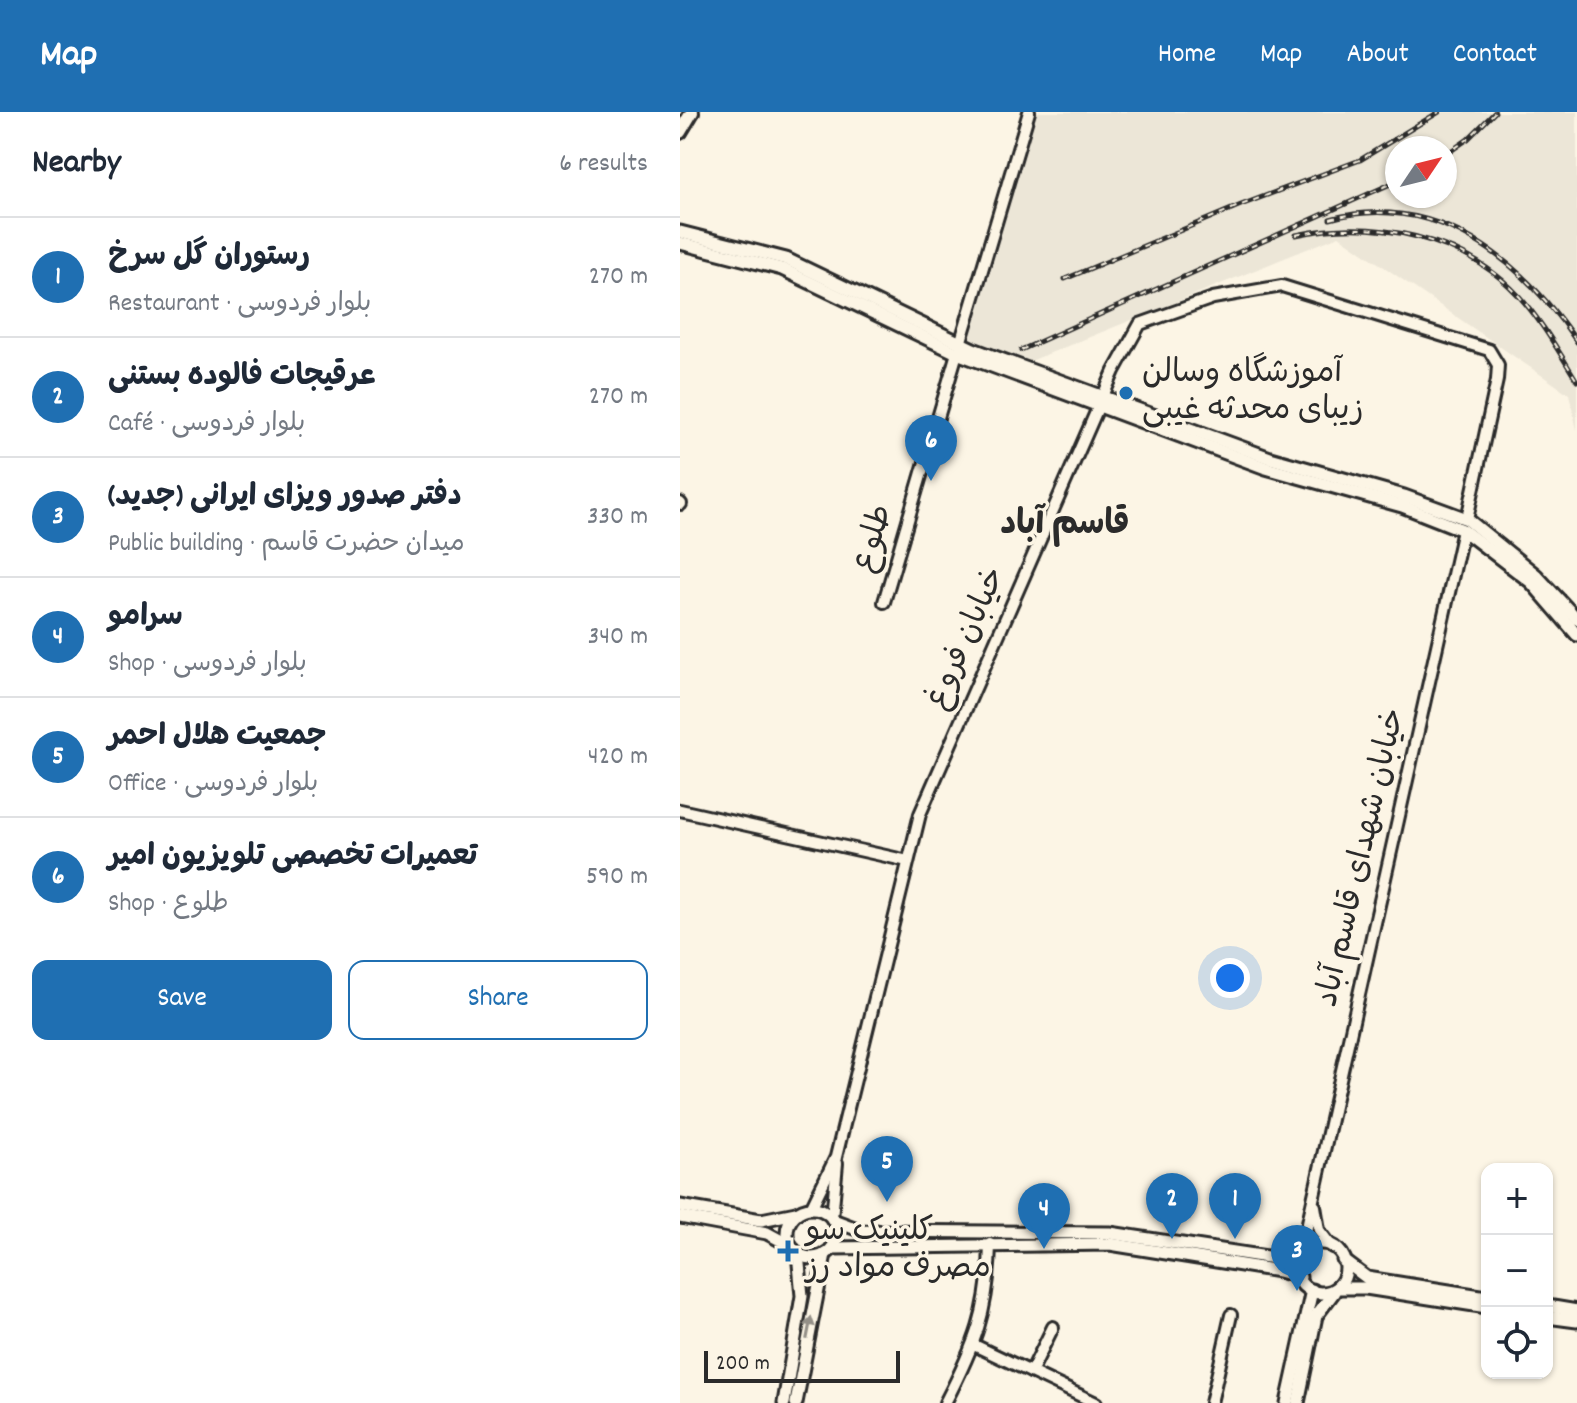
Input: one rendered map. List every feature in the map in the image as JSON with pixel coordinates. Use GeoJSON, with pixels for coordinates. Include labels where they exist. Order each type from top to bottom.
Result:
{"type":"FeatureCollection","features":[{"type":"Feature","properties":{"kind":"main road"},"geometry":{"type":"LineString","coordinates":[[680,132],[692,112]]}},
{"type":"Feature","properties":{"kind":"main road"},"geometry":{"type":"LineString","coordinates":[[680,232],[796,269],[959,348],[1266,468],[1465,525],[1536,575],[1577,619]]}},
{"type":"Feature","properties":{"kind":"main road"},"geometry":{"type":"LineString","coordinates":[[680,243],[796,269]]}},
{"type":"Feature","properties":{"kind":"main road"},"geometry":{"type":"LineString","coordinates":[[1465,525],[1531,582],[1577,635]]}},
{"type":"Feature","properties":{"kind":"main road"},"geometry":{"type":"LineString","coordinates":[[680,1206],[761,1220],[777,1219],[806,1210],[862,1231],[1110,1233],[1281,1259],[1315,1243],[1332,1247],[1343,1260],[1367,1278],[1481,1296]]}},
{"type":"Feature","properties":{"kind":"main road"},"geometry":{"type":"LineString","coordinates":[[784,1403],[802,1278],[788,1227],[806,1210]]}},
{"type":"Feature","properties":{"kind":"main road"},"geometry":{"type":"LineString","coordinates":[[680,1217],[773,1236],[795,1250],[816,1258],[829,1251],[860,1245],[1134,1247],[1300,1277]]}},
{"type":"Feature","properties":{"kind":"main road"},"geometry":{"type":"LineString","coordinates":[[773,1236],[778,1228],[777,1219]]}},
{"type":"Feature","properties":{"kind":"main road"},"geometry":{"type":"LineString","coordinates":[[796,1403],[819,1276],[837,1229],[833,1219]]}},
{"type":"Feature","properties":{"kind":"main road"},"geometry":{"type":"LineString","coordinates":[[860,1245],[857,1238],[862,1231]]}},
{"type":"Feature","properties":{"kind":"main road"},"geometry":{"type":"LineString","coordinates":[[1301,1251],[1296,1259],[1300,1277],[1312,1290],[1327,1293],[1338,1289],[1366,1288],[1481,1306]]}},
{"type":"Feature","properties":{"kind":"main road"},"geometry":{"type":"LineString","coordinates":[[1298,1403],[1316,1316],[1345,1277],[1343,1260]]}},
{"type":"Feature","properties":{"kind":"main road"},"geometry":{"type":"LineString","coordinates":[[802,1278],[810,1273],[819,1276]]}},
{"type":"Feature","properties":{"kind":"main road"},"geometry":{"type":"LineString","coordinates":[[1287,1403],[1312,1290]]}},
{"type":"Feature","properties":{"kind":"main road"},"geometry":{"type":"LineString","coordinates":[[1553,1307],[1577,1311]]}},
{"type":"Feature","properties":{"kind":"main road"},"geometry":{"type":"LineString","coordinates":[[1553,1318],[1577,1321]]}},
{"type":"Feature","properties":{"kind":"street","name":"طلوع"},"geometry":{"type":"LineString","coordinates":[[884,602],[1029,112]]}},
{"type":"Feature","properties":{"kind":"street","name":"خیابان فروغ"},"geometry":{"type":"LineString","coordinates":[[833,1219],[836,1157],[920,814],[1101,401],[1140,324],[1213,298],[1272,287],[1294,287],[1362,312],[1489,350]]}},
{"type":"Feature","properties":{"kind":"street","name":"خیابان شهدای قاسم آباد"},"geometry":{"type":"LineString","coordinates":[[1301,1251],[1497,380],[1498,365],[1489,350]]}},
{"type":"Feature","properties":{"kind":"street"},"geometry":{"type":"LineString","coordinates":[[680,810],[908,861]]}},
{"type":"Feature","properties":{"kind":"street","name":"خیابان فروغ"},"geometry":{"type":"LineString","coordinates":[[806,1210],[836,1157]]}},
{"type":"Feature","properties":{"kind":"street"},"geometry":{"type":"LineString","coordinates":[[1314,1196],[1319,1230],[1332,1247]]}},
{"type":"Feature","properties":{"kind":"street"},"geometry":{"type":"LineString","coordinates":[[945,1403],[974,1345],[985,1310],[990,1244]]}},
{"type":"Feature","properties":{"kind":"street"},"geometry":{"type":"LineString","coordinates":[[1211,1403],[1231,1315]]}},
{"type":"Feature","properties":{"kind":"street"},"geometry":{"type":"LineString","coordinates":[[1031,1372],[1053,1327]]}},
{"type":"Feature","properties":{"kind":"street"},"geometry":{"type":"LineString","coordinates":[[974,1345],[1096,1403]]}},
{"type":"Feature","properties":{"kind":"shaded area"},"geometry":{"type":"Polygon","coordinates":[[[1033,112],[1577,112],[1577,430],[1569,394],[1339,236],[1028,362],[966,339],[1033,112]]]}},
{"type":"Feature","properties":{"kind":"railway"},"geometry":{"type":"LineString","coordinates":[[1065,279],[1241,205],[1360,160],[1439,112]]}},
{"type":"Feature","properties":{"kind":"railway"},"geometry":{"type":"LineString","coordinates":[[1457,147],[1495,112]]}},
{"type":"Feature","properties":{"kind":"railway"},"geometry":{"type":"LineString","coordinates":[[1021,350],[1385,186]]}},
{"type":"Feature","properties":{"kind":"railway"},"geometry":{"type":"LineString","coordinates":[[1330,219],[1369,213],[1406,215],[1440,224],[1473,239],[1530,284],[1577,342]]}},
{"type":"Feature","properties":{"kind":"railway"},"geometry":{"type":"LineString","coordinates":[[1296,235],[1325,230],[1386,231],[1415,236],[1471,258],[1518,295],[1577,381]]}},
{"type":"Feature","properties":{"kind":"place","name":"آموزشگاه وسالن زیبای محدثه غیبی"},"geometry":{"type":"Point","coordinates":[1126,393]}},
{"type":"Feature","properties":{"kind":"place","name":"تعمیرات تخصصی تلویزیون امیر"},"geometry":{"type":"Point","coordinates":[931,481]}},
{"type":"Feature","properties":{"kind":"place","name":"جمعیت هلال احمر"},"geometry":{"type":"Point","coordinates":[887,1202]}},
{"type":"Feature","properties":{"kind":"place","name":"عرقیجات فالوده بستنی"},"geometry":{"type":"Point","coordinates":[1172,1239]}},
{"type":"Feature","properties":{"kind":"place","name":"رستوران گل سرخ"},"geometry":{"type":"Point","coordinates":[1235,1239]}},
{"type":"Feature","properties":{"kind":"place","name":"سرامو"},"geometry":{"type":"Point","coordinates":[1044,1249]}},
{"type":"Feature","properties":{"kind":"place","name":"کلینیک سو مصرف مواد رز"},"geometry":{"type":"Point","coordinates":[788,1251]}},
{"type":"Feature","properties":{"kind":"place","name":"دفتر صدور ویزای ایرانی (جدید)"},"geometry":{"type":"Point","coordinates":[1297,1291]}},
{"type":"Feature","properties":{"kind":"district","name":"قاسم آباد"},"geometry":{"type":"Point","coordinates":[1065,526]}}]}
